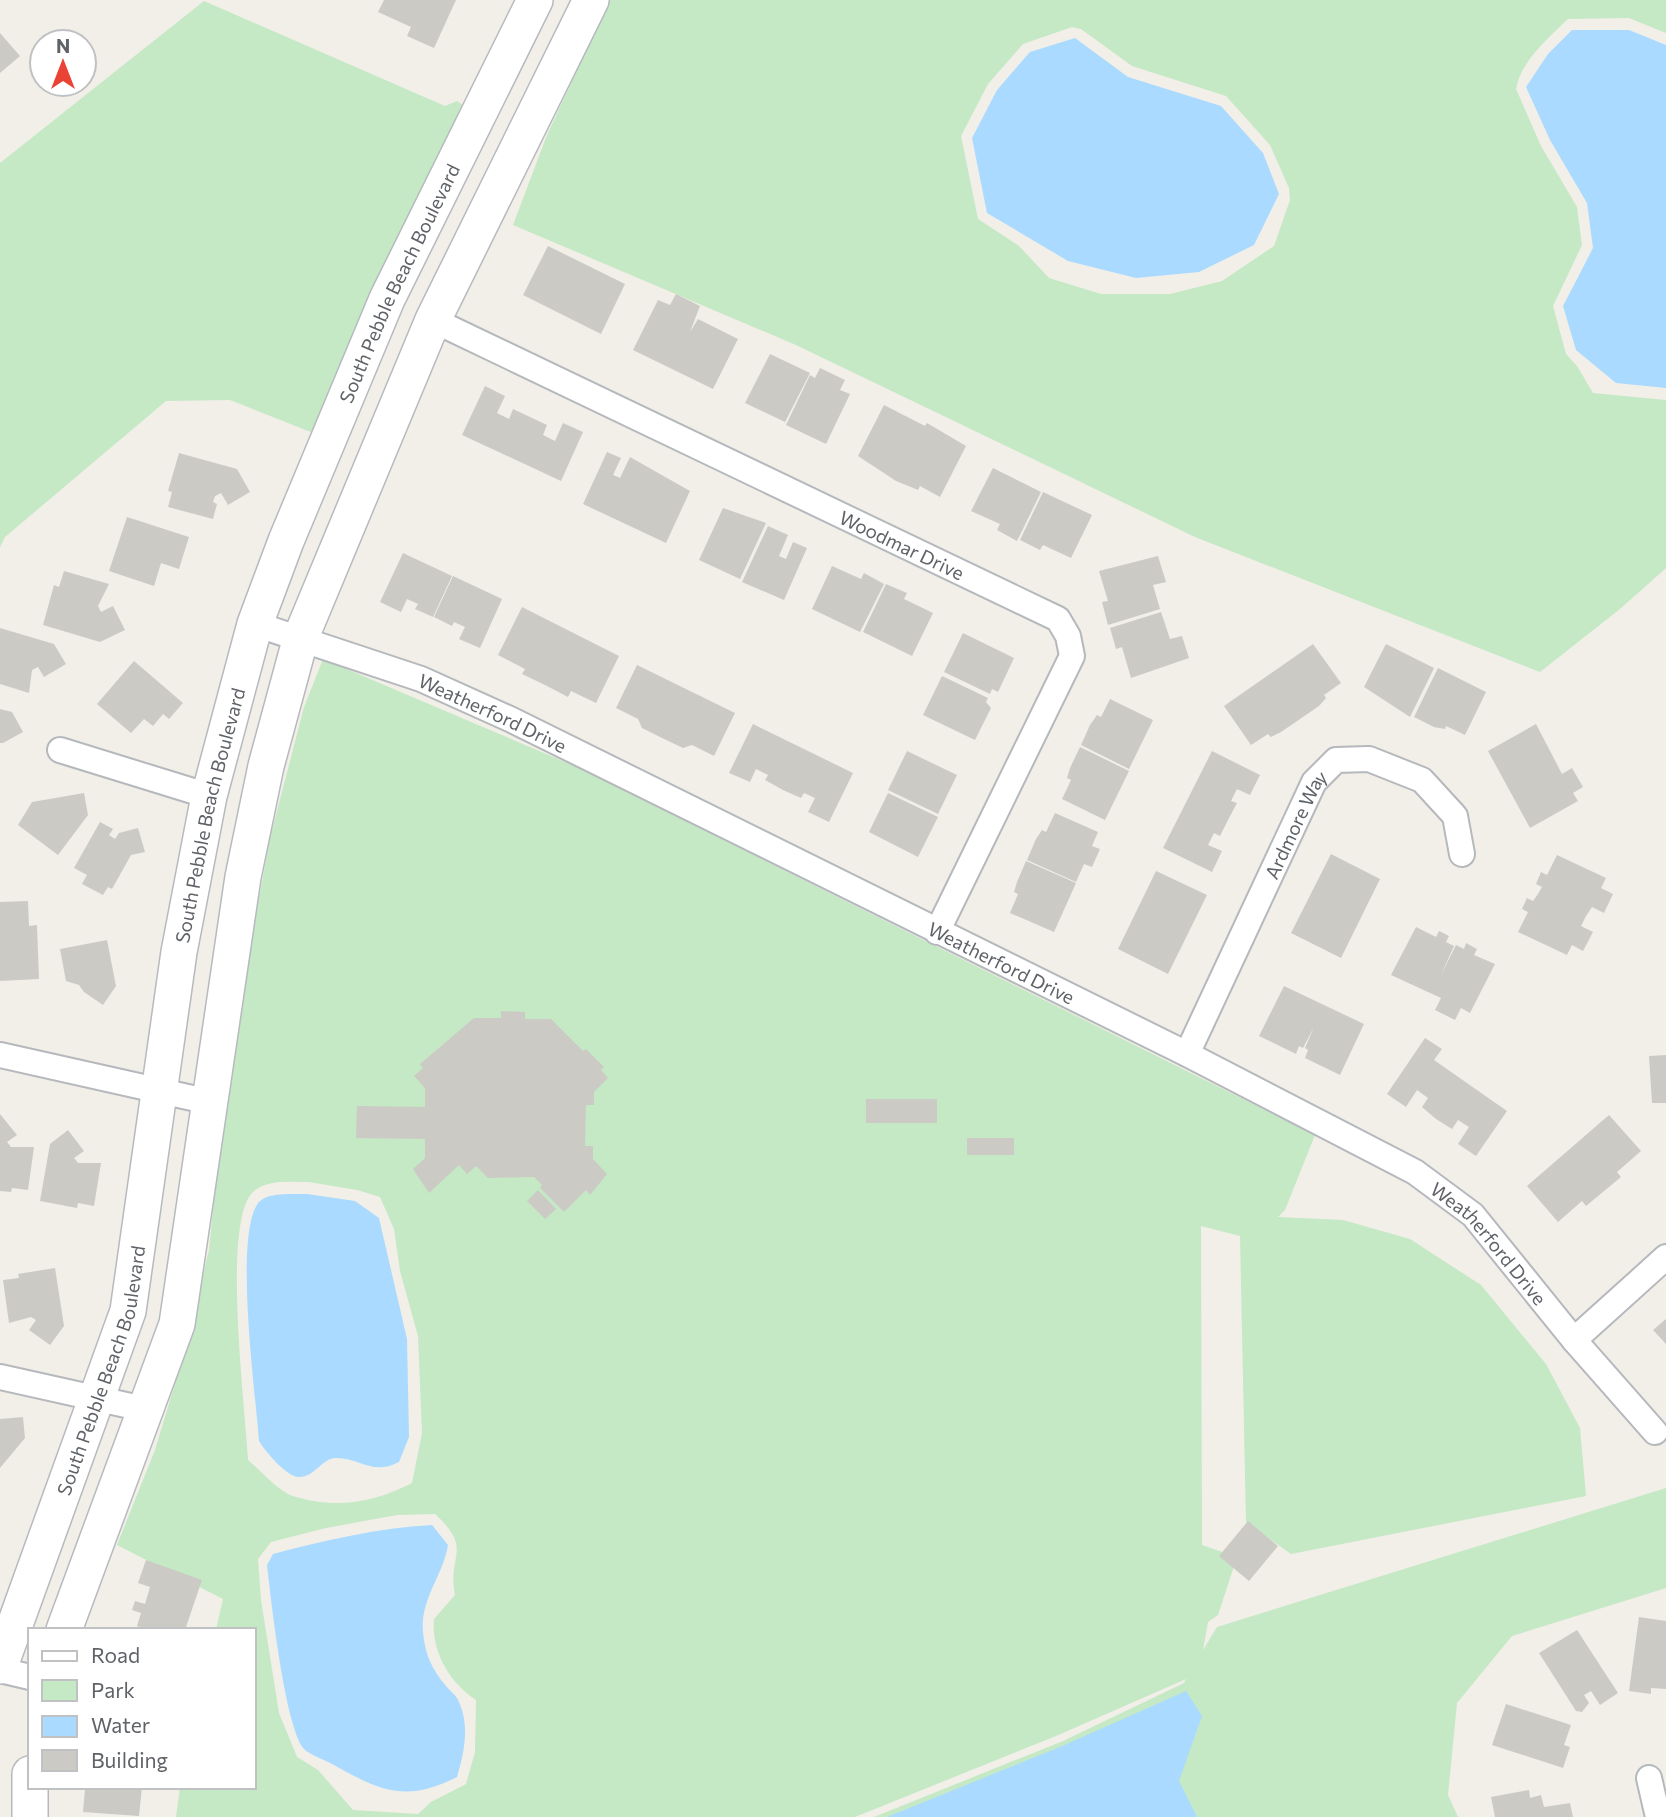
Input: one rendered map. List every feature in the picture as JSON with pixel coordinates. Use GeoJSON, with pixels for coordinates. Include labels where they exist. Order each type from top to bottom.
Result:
{"type":"FeatureCollection","features":[{"type":"Feature","properties":{"kind":"street","name":"South Pebble Beach Boulevard"},"geometry":{"type":"LineString","coordinates":[[0,1668],[128,1311],[179,952],[209,796],[255,624],[286,541],[387,299],[535,0]]}},
{"type":"Feature","properties":{"kind":"street"},"geometry":{"type":"LineString","coordinates":[[65,1628],[177,1324],[243,877],[266,765],[301,637],[433,320],[591,0]]}},
{"type":"Feature","properties":{"kind":"street","name":"Woodmar Drive"},"geometry":{"type":"LineString","coordinates":[[433,320],[1058,619],[1068,636],[1072,656],[937,932]]}},
{"type":"Feature","properties":{"kind":"street","name":"Weatherford Drive"},"geometry":{"type":"LineString","coordinates":[[255,624],[301,637],[421,679],[512,720],[1187,1054],[1425,1179],[1474,1215],[1574,1340],[1656,1432]]}},
{"type":"Feature","properties":{"kind":"street"},"geometry":{"type":"LineString","coordinates":[[60,750],[209,796]]}},
{"type":"Feature","properties":{"kind":"street","name":"Ardmore Way"},"geometry":{"type":"LineString","coordinates":[[1187,1054],[1314,782],[1336,760],[1369,759],[1422,780],[1455,816],[1462,854]]}},
{"type":"Feature","properties":{"kind":"street"},"geometry":{"type":"LineString","coordinates":[[0,1055],[210,1102]]}},
{"type":"Feature","properties":{"kind":"street"},"geometry":{"type":"LineString","coordinates":[[1574,1340],[1666,1256]]}},
{"type":"Feature","properties":{"kind":"street"},"geometry":{"type":"LineString","coordinates":[[0,1377],[144,1409]]}},
{"type":"Feature","properties":{"kind":"street"},"geometry":{"type":"LineString","coordinates":[[0,1668],[28,1675]]}},
{"type":"Feature","properties":{"kind":"street"},"geometry":{"type":"LineString","coordinates":[[1649,1779],[1658,1817]]}},
{"type":"Feature","properties":{"kind":"street"},"geometry":{"type":"LineString","coordinates":[[30,1789],[30,1817]]}},
{"type":"Feature","properties":{"kind":"green space"},"geometry":{"type":"Polygon","coordinates":[[[610,0],[1666,0],[1666,33],[1629,18],[1568,19],[1529,60],[1516,89],[1541,146],[1577,207],[1582,245],[1553,306],[1566,354],[1577,366],[1593,393],[1666,400],[1666,568],[1620,609],[1540,672],[1195,537],[796,345],[513,225],[547,135],[610,0]],[[1072,27],[1023,44],[988,84],[961,136],[978,219],[1019,246],[1049,278],[1101,294],[1170,294],[1222,281],[1274,246],[1290,200],[1289,188],[1270,145],[1226,96],[1132,66],[1081,29],[1072,27]]]}},
{"type":"Feature","properties":{"kind":"green space"},"geometry":{"type":"Polygon","coordinates":[[[204,1],[445,106],[457,101],[466,107],[313,433],[230,400],[166,401],[5,537],[0,547],[0,163],[82,98],[98,98],[98,85],[204,1]]]}},
{"type":"Feature","properties":{"kind":"green space"},"geometry":{"type":"Polygon","coordinates":[[[323,659],[577,767],[1315,1135],[1285,1210],[1278,1217],[1343,1220],[1410,1239],[1481,1285],[1546,1364],[1580,1428],[1586,1496],[1291,1554],[1246,1522],[1240,1236],[1201,1226],[1202,1545],[1237,1557],[1218,1615],[1208,1622],[1203,1650],[1217,1627],[1666,1488],[1666,1588],[1512,1636],[1457,1703],[1448,1795],[1458,1817],[874,1817],[1063,1741],[1184,1683],[1186,1679],[1056,1736],[855,1817],[176,1817],[180,1789],[256,1789],[256,1628],[216,1628],[223,1599],[117,1545],[155,1450],[183,1357],[209,1250],[226,1080],[270,838],[304,707],[323,659]],[[276,1182],[254,1191],[249,1197],[242,1218],[237,1284],[248,1460],[285,1492],[306,1500],[338,1503],[368,1500],[412,1483],[422,1433],[418,1336],[400,1271],[394,1229],[380,1197],[309,1182],[276,1182]],[[435,1514],[397,1515],[326,1528],[271,1542],[258,1559],[261,1600],[279,1713],[297,1757],[318,1770],[353,1810],[418,1814],[431,1802],[466,1784],[475,1752],[476,1700],[450,1675],[439,1654],[434,1631],[434,1619],[455,1595],[453,1581],[457,1553],[453,1536],[435,1514]]]}},
{"type":"Feature","properties":{"kind":"water"},"geometry":{"type":"Polygon","coordinates":[[[1572,30],[1629,30],[1666,45],[1666,388],[1616,383],[1576,350],[1563,306],[1593,248],[1587,203],[1550,140],[1526,87],[1548,54],[1572,30]]]}},
{"type":"Feature","properties":{"kind":"water"},"geometry":{"type":"Polygon","coordinates":[[[1075,38],[1128,77],[1221,106],[1263,153],[1279,194],[1254,245],[1199,272],[1136,278],[1068,261],[987,213],[972,138],[997,90],[1030,52],[1075,38]]]}},
{"type":"Feature","properties":{"kind":"water"},"geometry":{"type":"Polygon","coordinates":[[[289,1194],[355,1201],[379,1218],[407,1339],[409,1437],[399,1462],[389,1466],[374,1467],[336,1458],[330,1459],[309,1475],[298,1477],[282,1468],[259,1441],[248,1316],[248,1246],[251,1219],[262,1199],[289,1194]]]}},
{"type":"Feature","properties":{"kind":"water"},"geometry":{"type":"Polygon","coordinates":[[[432,1525],[448,1545],[425,1609],[424,1640],[433,1667],[457,1698],[462,1711],[464,1749],[457,1777],[423,1790],[393,1790],[365,1781],[304,1749],[297,1736],[285,1690],[267,1565],[273,1554],[313,1544],[372,1532],[432,1525]]]}},
{"type":"Feature","properties":{"kind":"water"},"geometry":{"type":"Polygon","coordinates":[[[1186,1691],[1202,1716],[1179,1781],[1197,1817],[887,1817],[1060,1747],[1186,1691]]]}},
{"type":"Feature","properties":{"kind":"building"},"geometry":{"type":"Polygon","coordinates":[[[384,0],[456,0],[434,48],[407,36],[411,27],[378,12],[384,0]]]}},
{"type":"Feature","properties":{"kind":"building"},"geometry":{"type":"Polygon","coordinates":[[[0,33],[20,56],[0,73],[0,33]]]}},
{"type":"Feature","properties":{"kind":"building"},"geometry":{"type":"Polygon","coordinates":[[[548,246],[625,284],[601,334],[523,295],[548,246]]]}},
{"type":"Feature","properties":{"kind":"building"},"geometry":{"type":"Polygon","coordinates":[[[676,294],[700,306],[690,332],[698,319],[738,339],[713,389],[633,350],[658,300],[670,305],[676,294]]]}},
{"type":"Feature","properties":{"kind":"building"},"geometry":{"type":"Polygon","coordinates":[[[770,354],[810,373],[785,422],[745,403],[770,354]]]}},
{"type":"Feature","properties":{"kind":"building"},"geometry":{"type":"Polygon","coordinates":[[[820,368],[845,380],[840,390],[850,394],[826,444],[786,425],[810,375],[815,378],[820,368]]]}},
{"type":"Feature","properties":{"kind":"building"},"geometry":{"type":"Polygon","coordinates":[[[485,386],[505,396],[497,413],[509,419],[513,409],[547,425],[543,435],[555,441],[563,423],[583,432],[561,481],[462,435],[485,386]]]}},
{"type":"Feature","properties":{"kind":"building"},"geometry":{"type":"Polygon","coordinates":[[[884,405],[925,426],[927,423],[966,446],[940,497],[920,486],[918,490],[896,481],[858,456],[884,405]]]}},
{"type":"Feature","properties":{"kind":"building"},"geometry":{"type":"Polygon","coordinates":[[[607,452],[621,458],[613,475],[620,478],[630,457],[690,491],[666,543],[583,504],[607,452]]]}},
{"type":"Feature","properties":{"kind":"building"},"geometry":{"type":"Polygon","coordinates":[[[179,453],[237,469],[250,492],[228,505],[221,493],[215,496],[213,502],[217,504],[213,519],[168,507],[172,492],[168,491],[179,453]]]}},
{"type":"Feature","properties":{"kind":"building"},"geometry":{"type":"Polygon","coordinates":[[[993,468],[1041,492],[1017,541],[997,530],[1000,524],[971,511],[993,468]]]}},
{"type":"Feature","properties":{"kind":"building"},"geometry":{"type":"Polygon","coordinates":[[[1043,492],[1092,515],[1071,558],[1043,545],[1040,550],[1020,540],[1043,492]]]}},
{"type":"Feature","properties":{"kind":"building"},"geometry":{"type":"Polygon","coordinates":[[[723,508],[766,523],[740,579],[699,560],[723,508]]]}},
{"type":"Feature","properties":{"kind":"building"},"geometry":{"type":"Polygon","coordinates":[[[127,517],[189,537],[179,569],[161,563],[154,586],[109,571],[127,517]]]}},
{"type":"Feature","properties":{"kind":"building"},"geometry":{"type":"Polygon","coordinates":[[[768,526],[788,535],[779,556],[786,559],[793,542],[807,548],[784,600],[742,582],[768,526]]]}},
{"type":"Feature","properties":{"kind":"building"},"geometry":{"type":"Polygon","coordinates":[[[403,553],[452,576],[433,617],[415,609],[418,604],[407,599],[401,612],[380,602],[403,553]]]}},
{"type":"Feature","properties":{"kind":"building"},"geometry":{"type":"Polygon","coordinates":[[[1158,556],[1166,582],[1153,585],[1160,609],[1108,625],[1102,602],[1108,601],[1099,571],[1158,556]]]}},
{"type":"Feature","properties":{"kind":"building"},"geometry":{"type":"Polygon","coordinates":[[[832,566],[861,579],[864,573],[884,584],[860,632],[812,609],[832,566]]]}},
{"type":"Feature","properties":{"kind":"building"},"geometry":{"type":"Polygon","coordinates":[[[64,571],[109,584],[98,606],[101,612],[113,606],[125,630],[100,642],[43,625],[54,585],[59,587],[64,571]]]}},
{"type":"Feature","properties":{"kind":"building"},"geometry":{"type":"Polygon","coordinates":[[[453,576],[502,599],[480,648],[459,639],[465,627],[454,622],[452,626],[434,617],[453,576]]]}},
{"type":"Feature","properties":{"kind":"building"},"geometry":{"type":"Polygon","coordinates":[[[886,584],[907,593],[904,599],[933,613],[912,656],[863,632],[886,584]]]}},
{"type":"Feature","properties":{"kind":"building"},"geometry":{"type":"Polygon","coordinates":[[[522,607],[619,656],[596,703],[571,691],[568,697],[522,674],[525,669],[498,655],[522,607]]]}},
{"type":"Feature","properties":{"kind":"building"},"geometry":{"type":"Polygon","coordinates":[[[1161,612],[1170,639],[1182,636],[1189,658],[1131,678],[1122,647],[1116,649],[1110,628],[1161,612]]]}},
{"type":"Feature","properties":{"kind":"building"},"geometry":{"type":"Polygon","coordinates":[[[0,628],[54,644],[66,664],[44,677],[38,667],[32,670],[29,693],[0,684],[0,628]]]}},
{"type":"Feature","properties":{"kind":"building"},"geometry":{"type":"Polygon","coordinates":[[[963,633],[1014,658],[998,692],[992,689],[990,694],[944,672],[963,633]]]}},
{"type":"Feature","properties":{"kind":"building"},"geometry":{"type":"Polygon","coordinates":[[[1313,644],[1341,683],[1324,695],[1326,698],[1319,706],[1281,732],[1271,737],[1268,734],[1251,745],[1224,706],[1313,644]]]}},
{"type":"Feature","properties":{"kind":"building"},"geometry":{"type":"Polygon","coordinates":[[[1386,644],[1434,668],[1410,717],[1364,687],[1386,644]]]}},
{"type":"Feature","properties":{"kind":"building"},"geometry":{"type":"Polygon","coordinates":[[[134,661],[183,703],[169,719],[163,714],[153,726],[144,719],[131,733],[97,704],[134,661]]]}},
{"type":"Feature","properties":{"kind":"building"},"geometry":{"type":"Polygon","coordinates":[[[637,665],[735,713],[714,756],[692,745],[683,748],[662,738],[642,728],[638,719],[616,708],[637,665]]]}},
{"type":"Feature","properties":{"kind":"building"},"geometry":{"type":"Polygon","coordinates":[[[1438,668],[1486,692],[1465,735],[1446,726],[1445,729],[1434,727],[1414,717],[1438,668]]]}},
{"type":"Feature","properties":{"kind":"building"},"geometry":{"type":"Polygon","coordinates":[[[942,676],[988,698],[986,702],[991,708],[975,740],[923,715],[942,676]]]}},
{"type":"Feature","properties":{"kind":"building"},"geometry":{"type":"Polygon","coordinates":[[[1110,699],[1153,720],[1129,769],[1081,745],[1090,725],[1097,715],[1101,717],[1110,699]]]}},
{"type":"Feature","properties":{"kind":"building"},"geometry":{"type":"Polygon","coordinates":[[[0,709],[12,712],[23,732],[3,743],[0,743],[0,709]]]}},
{"type":"Feature","properties":{"kind":"building"},"geometry":{"type":"Polygon","coordinates":[[[753,724],[853,773],[829,822],[808,812],[815,798],[804,793],[801,798],[783,790],[765,780],[768,775],[756,769],[750,782],[729,773],[753,724]]]}},
{"type":"Feature","properties":{"kind":"building"},"geometry":{"type":"Polygon","coordinates":[[[1536,724],[1562,774],[1572,768],[1583,787],[1573,793],[1578,801],[1530,828],[1488,751],[1536,724]]]}},
{"type":"Feature","properties":{"kind":"building"},"geometry":{"type":"Polygon","coordinates":[[[1080,747],[1129,771],[1105,820],[1062,799],[1071,780],[1067,778],[1070,768],[1080,747]]]}},
{"type":"Feature","properties":{"kind":"building"},"geometry":{"type":"Polygon","coordinates":[[[907,751],[957,775],[938,814],[888,790],[907,751]]]}},
{"type":"Feature","properties":{"kind":"building"},"geometry":{"type":"Polygon","coordinates":[[[1212,751],[1260,775],[1250,795],[1237,789],[1231,801],[1237,803],[1220,836],[1214,833],[1208,845],[1222,851],[1212,872],[1163,848],[1212,751]]]}},
{"type":"Feature","properties":{"kind":"building"},"geometry":{"type":"Polygon","coordinates":[[[84,793],[88,815],[58,855],[18,825],[32,802],[84,793]]]}},
{"type":"Feature","properties":{"kind":"building"},"geometry":{"type":"Polygon","coordinates":[[[888,793],[938,817],[918,857],[869,832],[888,793]]]}},
{"type":"Feature","properties":{"kind":"building"},"geometry":{"type":"Polygon","coordinates":[[[1055,813],[1098,832],[1092,846],[1100,849],[1092,867],[1084,864],[1076,882],[1027,860],[1036,839],[1042,830],[1046,832],[1055,813]]]}},
{"type":"Feature","properties":{"kind":"building"},"geometry":{"type":"Polygon","coordinates":[[[100,822],[113,829],[109,835],[115,839],[119,833],[138,828],[145,852],[131,855],[112,889],[108,887],[103,895],[82,884],[87,875],[74,868],[100,822]]]}},
{"type":"Feature","properties":{"kind":"building"},"geometry":{"type":"Polygon","coordinates":[[[1331,854],[1380,879],[1341,958],[1291,933],[1331,854]]]}},
{"type":"Feature","properties":{"kind":"building"},"geometry":{"type":"Polygon","coordinates":[[[1557,855],[1606,878],[1601,888],[1613,894],[1604,913],[1592,907],[1586,916],[1581,926],[1593,932],[1583,951],[1572,945],[1567,955],[1518,932],[1528,912],[1522,909],[1527,898],[1533,901],[1538,894],[1542,887],[1536,884],[1541,872],[1547,875],[1557,855]]]}},
{"type":"Feature","properties":{"kind":"building"},"geometry":{"type":"Polygon","coordinates":[[[1026,861],[1076,883],[1054,932],[1010,913],[1018,894],[1014,892],[1017,882],[1026,861]]]}},
{"type":"Feature","properties":{"kind":"building"},"geometry":{"type":"Polygon","coordinates":[[[1156,871],[1207,895],[1168,974],[1118,949],[1156,871]]]}},
{"type":"Feature","properties":{"kind":"building"},"geometry":{"type":"Polygon","coordinates":[[[28,901],[29,926],[37,925],[39,979],[0,981],[0,902],[28,901]]]}},
{"type":"Feature","properties":{"kind":"building"},"geometry":{"type":"Polygon","coordinates":[[[1416,927],[1436,937],[1439,931],[1449,936],[1446,942],[1454,946],[1440,977],[1456,945],[1464,949],[1466,943],[1477,949],[1474,955],[1495,964],[1470,1013],[1461,1008],[1455,1020],[1435,1010],[1441,998],[1391,975],[1416,927]]]}},
{"type":"Feature","properties":{"kind":"building"},"geometry":{"type":"Polygon","coordinates":[[[107,940],[116,986],[103,1005],[84,992],[79,985],[66,981],[60,949],[107,940]]]}},
{"type":"Feature","properties":{"kind":"building"},"geometry":{"type":"Polygon","coordinates":[[[1284,986],[1364,1024],[1340,1075],[1305,1058],[1308,1050],[1305,1048],[1314,1027],[1303,1048],[1299,1046],[1296,1054],[1259,1036],[1284,986]]]}},
{"type":"Feature","properties":{"kind":"building"},"geometry":{"type":"Polygon","coordinates":[[[501,1011],[525,1012],[525,1019],[551,1019],[583,1051],[586,1049],[604,1067],[601,1070],[608,1078],[594,1092],[594,1105],[586,1105],[585,1146],[593,1146],[593,1159],[607,1174],[590,1195],[586,1190],[564,1212],[540,1188],[542,1185],[534,1177],[488,1178],[476,1166],[467,1174],[459,1165],[429,1193],[413,1169],[425,1158],[425,1139],[356,1138],[357,1106],[425,1107],[425,1088],[414,1076],[423,1068],[420,1064],[474,1018],[501,1018],[501,1011]]]}},
{"type":"Feature","properties":{"kind":"building"},"geometry":{"type":"Polygon","coordinates":[[[1425,1038],[1442,1049],[1434,1060],[1507,1111],[1476,1156],[1458,1144],[1469,1127],[1458,1120],[1452,1129],[1436,1119],[1422,1107],[1428,1098],[1417,1090],[1406,1107],[1387,1094],[1425,1038]]]}},
{"type":"Feature","properties":{"kind":"building"},"geometry":{"type":"Polygon","coordinates":[[[1666,1055],[1666,1103],[1652,1103],[1649,1056],[1666,1055]]]}},
{"type":"Feature","properties":{"kind":"building"},"geometry":{"type":"Polygon","coordinates":[[[866,1099],[937,1099],[937,1123],[866,1123],[866,1099]]]}},
{"type":"Feature","properties":{"kind":"building"},"geometry":{"type":"Polygon","coordinates":[[[0,1114],[17,1135],[7,1142],[11,1147],[34,1147],[28,1190],[12,1188],[11,1192],[0,1191],[0,1114]]]}},
{"type":"Feature","properties":{"kind":"building"},"geometry":{"type":"Polygon","coordinates":[[[1609,1115],[1641,1151],[1617,1172],[1621,1177],[1586,1206],[1582,1201],[1558,1222],[1527,1186],[1609,1115]]]}},
{"type":"Feature","properties":{"kind":"building"},"geometry":{"type":"Polygon","coordinates":[[[68,1130],[84,1151],[74,1158],[78,1163],[101,1163],[94,1206],[78,1203],[77,1208],[40,1201],[50,1144],[68,1130]]]}},
{"type":"Feature","properties":{"kind":"building"},"geometry":{"type":"Polygon","coordinates":[[[967,1138],[1014,1138],[1014,1155],[967,1155],[967,1138]]]}},
{"type":"Feature","properties":{"kind":"building"},"geometry":{"type":"Polygon","coordinates":[[[538,1190],[556,1209],[545,1219],[527,1201],[538,1190]]]}},
{"type":"Feature","properties":{"kind":"building"},"geometry":{"type":"Polygon","coordinates":[[[55,1268],[64,1326],[50,1345],[29,1330],[36,1320],[31,1317],[9,1323],[3,1280],[19,1278],[18,1274],[55,1268]]]}},
{"type":"Feature","properties":{"kind":"building"},"geometry":{"type":"Polygon","coordinates":[[[1666,1319],[1666,1344],[1653,1330],[1666,1319]]]}},
{"type":"Feature","properties":{"kind":"building"},"geometry":{"type":"Polygon","coordinates":[[[23,1417],[25,1438],[0,1468],[0,1419],[23,1417]]]}},
{"type":"Feature","properties":{"kind":"building"},"geometry":{"type":"Polygon","coordinates":[[[1248,1521],[1278,1546],[1249,1581],[1219,1556],[1248,1521]]]}},
{"type":"Feature","properties":{"kind":"building"},"geometry":{"type":"Polygon","coordinates":[[[146,1560],[202,1580],[186,1628],[137,1626],[141,1613],[132,1610],[135,1601],[145,1604],[150,1587],[138,1583],[146,1560]]]}},
{"type":"Feature","properties":{"kind":"building"},"geometry":{"type":"Polygon","coordinates":[[[1639,1617],[1666,1621],[1666,1689],[1651,1688],[1651,1694],[1629,1691],[1639,1617]]]}},
{"type":"Feature","properties":{"kind":"building"},"geometry":{"type":"Polygon","coordinates":[[[1577,1630],[1618,1693],[1600,1705],[1591,1691],[1584,1695],[1589,1703],[1582,1712],[1576,1711],[1539,1653],[1577,1630]]]}},
{"type":"Feature","properties":{"kind":"building"},"geometry":{"type":"Polygon","coordinates":[[[1506,1704],[1571,1725],[1564,1745],[1570,1747],[1563,1768],[1492,1745],[1506,1704]]]}},
{"type":"Feature","properties":{"kind":"building"},"geometry":{"type":"Polygon","coordinates":[[[85,1789],[142,1789],[139,1816],[83,1812],[85,1789]]]}},
{"type":"Feature","properties":{"kind":"building"},"geometry":{"type":"Polygon","coordinates":[[[1529,1790],[1530,1798],[1541,1795],[1544,1807],[1570,1803],[1573,1817],[1495,1817],[1491,1797],[1529,1790]]]}}]}
